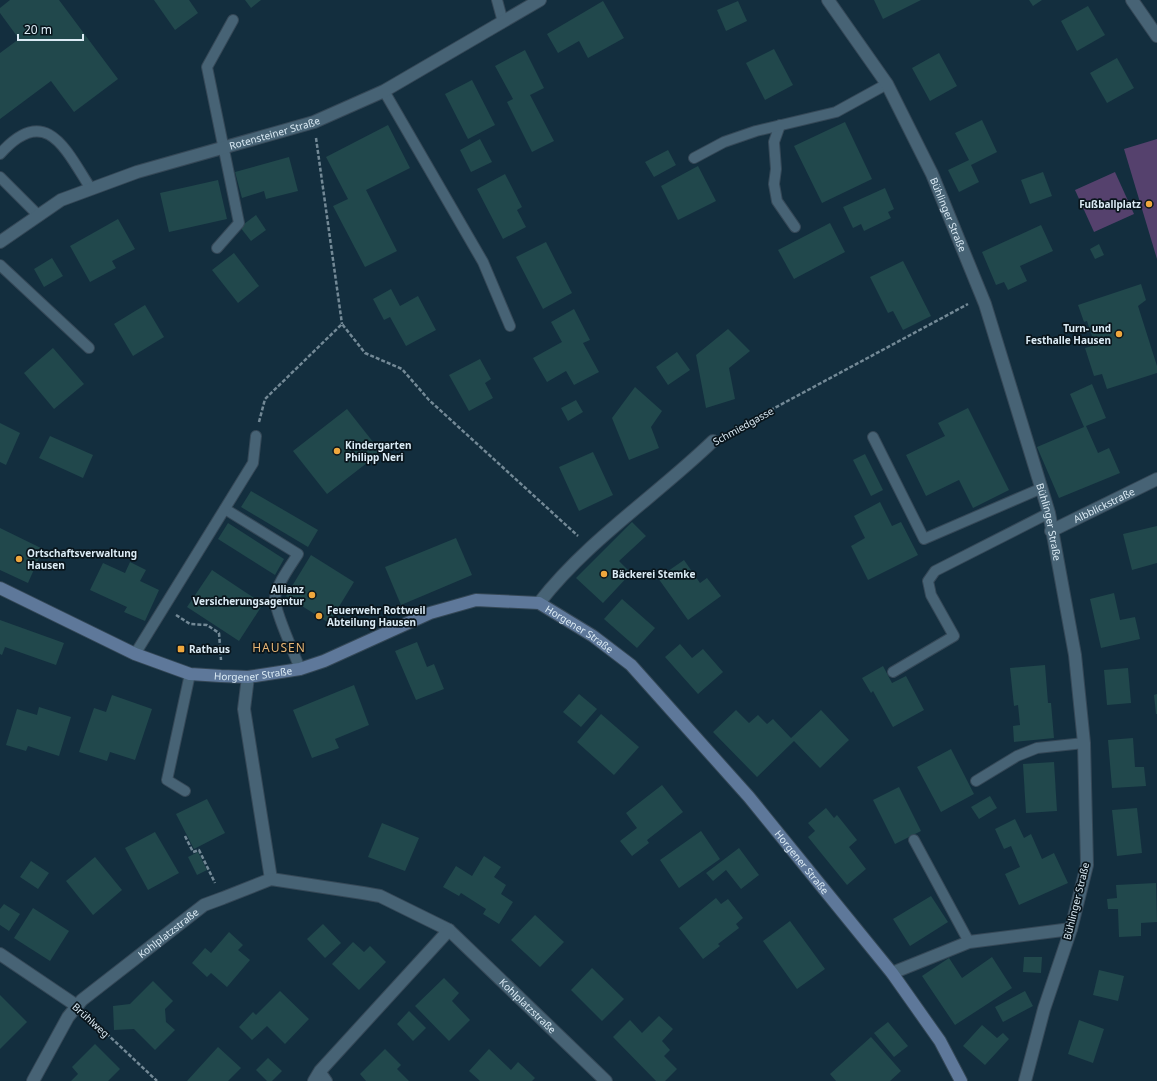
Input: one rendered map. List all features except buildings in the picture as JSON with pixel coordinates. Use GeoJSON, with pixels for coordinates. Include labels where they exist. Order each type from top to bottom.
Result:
{"type":"FeatureCollection","features":[{"type":"Feature","properties":{"kind":"main road","name":"Horgener Straße"},"geometry":{"type":"LineString","coordinates":[[0,588],[135,654],[190,674],[248,677],[300,669],[324,661],[430,613],[476,600],[539,603],[593,636],[631,665],[749,797],[892,973],[940,1042],[961,1081]]}},
{"type":"Feature","properties":{"kind":"street","name":"Rotensteiner Straße"},"geometry":{"type":"LineString","coordinates":[[0,242],[61,200],[137,172],[314,122],[384,91],[540,0]]}},
{"type":"Feature","properties":{"kind":"street","name":"Bühlinger Straße"},"geometry":{"type":"LineString","coordinates":[[828,0],[887,84],[932,174],[982,296],[1049,513],[1051,531],[1075,655],[1084,742],[1087,864],[1070,929],[1044,1009],[1025,1081]]}},
{"type":"Feature","properties":{"kind":"street"},"geometry":{"type":"LineString","coordinates":[[1132,0],[1157,36]]}},
{"type":"Feature","properties":{"kind":"street","name":"Schmiedgasse"},"geometry":{"type":"LineString","coordinates":[[539,603],[559,578],[590,547],[652,496],[713,441]]}},
{"type":"Feature","properties":{"kind":"street","name":"Albblickstraße"},"geometry":{"type":"LineString","coordinates":[[1051,531],[1157,479]]}},
{"type":"Feature","properties":{"kind":"street"},"geometry":{"type":"LineString","coordinates":[[248,677],[244,709],[271,880]]}},
{"type":"Feature","properties":{"kind":"street","name":"Kohlplatzstraße"},"geometry":{"type":"LineString","coordinates":[[33,1081],[68,1017],[77,1006],[204,906],[271,880],[380,896],[449,930],[606,1081]]}},
{"type":"Feature","properties":{"kind":"street"},"geometry":{"type":"LineString","coordinates":[[892,973],[969,942],[1070,929]]}},
{"type":"Feature","properties":{"kind":"street"},"geometry":{"type":"LineString","coordinates":[[320,1078],[449,930]]}},
{"type":"Feature","properties":{"kind":"street","name":"Brühlweg"},"geometry":{"type":"LineString","coordinates":[[0,954],[77,1006]]}},
{"type":"Feature","properties":{"kind":"lane"},"geometry":{"type":"LineString","coordinates":[[497,0],[503,22]]}},
{"type":"Feature","properties":{"kind":"lane"},"geometry":{"type":"LineString","coordinates":[[217,248],[239,223],[222,149],[207,67],[233,20]]}},
{"type":"Feature","properties":{"kind":"lane"},"geometry":{"type":"LineString","coordinates":[[694,158],[724,142],[756,131],[836,112],[887,84]]}},
{"type":"Feature","properties":{"kind":"lane"},"geometry":{"type":"LineString","coordinates":[[384,91],[483,262],[510,326]]}},
{"type":"Feature","properties":{"kind":"lane"},"geometry":{"type":"LineString","coordinates":[[780,125],[774,142],[776,170],[774,184],[777,201],[795,227]]}},
{"type":"Feature","properties":{"kind":"lane"},"geometry":{"type":"LineString","coordinates":[[0,154],[12,141],[30,130],[46,132],[65,148],[90,190]]}},
{"type":"Feature","properties":{"kind":"lane"},"geometry":{"type":"LineString","coordinates":[[0,177],[39,216]]}},
{"type":"Feature","properties":{"kind":"lane"},"geometry":{"type":"LineString","coordinates":[[0,265],[89,348]]}},
{"type":"Feature","properties":{"kind":"lane"},"geometry":{"type":"LineString","coordinates":[[135,654],[253,463],[256,436]]}},
{"type":"Feature","properties":{"kind":"lane"},"geometry":{"type":"LineString","coordinates":[[873,437],[924,539],[1042,488]]}},
{"type":"Feature","properties":{"kind":"lane"},"geometry":{"type":"LineString","coordinates":[[225,509],[298,554],[281,582],[275,598],[283,628],[300,669]]}},
{"type":"Feature","properties":{"kind":"lane"},"geometry":{"type":"LineString","coordinates":[[893,672],[954,636],[931,595],[928,581],[935,571],[1049,513]]}},
{"type":"Feature","properties":{"kind":"lane"},"geometry":{"type":"LineString","coordinates":[[185,791],[167,780],[190,674]]}},
{"type":"Feature","properties":{"kind":"lane"},"geometry":{"type":"LineString","coordinates":[[976,781],[1017,756],[1037,748],[1084,742]]}},
{"type":"Feature","properties":{"kind":"lane"},"geometry":{"type":"LineString","coordinates":[[914,840],[969,942]]}},
{"type":"Feature","properties":{"kind":"path"},"geometry":{"type":"LineString","coordinates":[[314,122],[342,324],[366,352],[402,369],[429,400],[590,547]]}},
{"type":"Feature","properties":{"kind":"path","name":"Schmiedgasse"},"geometry":{"type":"LineString","coordinates":[[713,441],[982,296]]}},
{"type":"Feature","properties":{"kind":"path"},"geometry":{"type":"LineString","coordinates":[[256,436],[265,399],[342,324]]}},
{"type":"Feature","properties":{"kind":"path"},"geometry":{"type":"LineString","coordinates":[[164,607],[190,624],[207,625],[219,633],[222,676]]}},
{"type":"Feature","properties":{"kind":"path"},"geometry":{"type":"LineString","coordinates":[[185,836],[193,852],[198,850],[223,898]]}},
{"type":"Feature","properties":{"kind":"path","name":"Brühlweg"},"geometry":{"type":"LineString","coordinates":[[77,1006],[157,1081]]}},
{"type":"Feature","properties":{"kind":"shaded area","name":"Fußballplatz"},"geometry":{"type":"Polygon","coordinates":[[[1157,139],[1157,259],[1124,149],[1157,139]]]}},
{"type":"Feature","properties":{"kind":"shaded area"},"geometry":{"type":"Polygon","coordinates":[[[1115,172],[1134,214],[1094,232],[1075,190],[1115,172]]]}},
{"type":"Feature","properties":{"kind":"place","name":"Fußballplatz"},"geometry":{"type":"Point","coordinates":[1149,204]}},
{"type":"Feature","properties":{"kind":"place","name":"Turn- und Festhalle Hausen"},"geometry":{"type":"Point","coordinates":[1119,334]}},
{"type":"Feature","properties":{"kind":"place","name":"Kindergarten Philipp Neri"},"geometry":{"type":"Point","coordinates":[337,451]}},
{"type":"Feature","properties":{"kind":"place","name":"Ortschaftsverwaltung Hausen"},"geometry":{"type":"Point","coordinates":[19,559]}},
{"type":"Feature","properties":{"kind":"place","name":"Bäckerei Stemke"},"geometry":{"type":"Point","coordinates":[604,574]}},
{"type":"Feature","properties":{"kind":"place","name":"Allianz Versicherungsagentur"},"geometry":{"type":"Point","coordinates":[312,595]}},
{"type":"Feature","properties":{"kind":"place","name":"Feuerwehr Rottweil Abteilung Hausen"},"geometry":{"type":"Point","coordinates":[319,616]}},
{"type":"Feature","properties":{"kind":"place","name":"Rathaus"},"geometry":{"type":"Point","coordinates":[181,649]}},
{"type":"Feature","properties":{"kind":"district","name":"HAUSEN"},"geometry":{"type":"Point","coordinates":[279,648]}}]}
